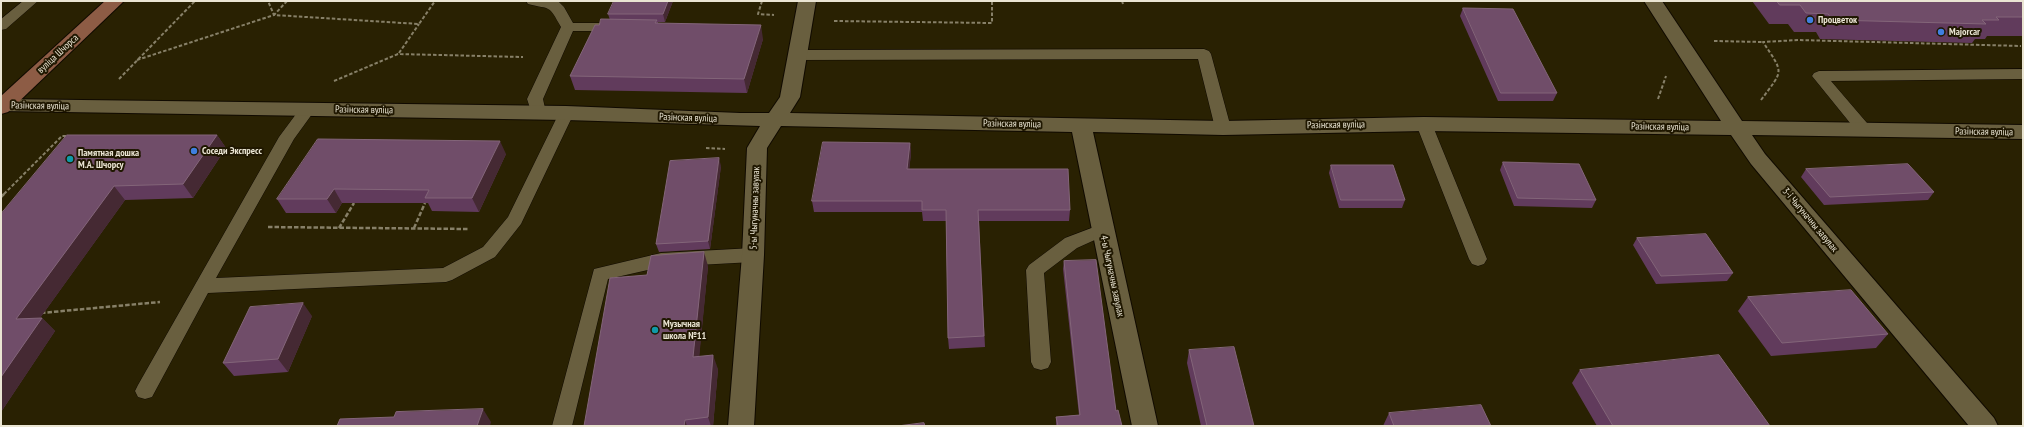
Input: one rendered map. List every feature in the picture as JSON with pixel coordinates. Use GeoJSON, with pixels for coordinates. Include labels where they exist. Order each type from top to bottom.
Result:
{"type":"FeatureCollection","features":[{"type":"Feature","properties":{"kind":"main road","name":"вуліца Шчорса"},"geometry":{"type":"LineString","coordinates":[[2,106],[115,1]]}},
{"type":"Feature","properties":{"kind":"street","name":"3-і Чыгуначны завулак"},"geometry":{"type":"LineString","coordinates":[[1653,1],[1758,159],[1985,426]]}},
{"type":"Feature","properties":{"kind":"street","name":"5-ы Чыгуначны завулак"},"geometry":{"type":"LineString","coordinates":[[741,426],[754,256],[757,148],[774,119],[790,97],[805,9]]}},
{"type":"Feature","properties":{"kind":"street","name":"Разінская вуліца"},"geometry":{"type":"LineString","coordinates":[[2,106],[566,113],[740,120],[774,119],[1223,128],[1424,124],[2023,132]]}},
{"type":"Feature","properties":{"kind":"street","name":"4-ы Чыгуначны завулак"},"geometry":{"type":"LineString","coordinates":[[1081,125],[1102,230],[1145,426]]}},
{"type":"Feature","properties":{"kind":"lane"},"geometry":{"type":"LineString","coordinates":[[1,26],[31,1]]}},
{"type":"Feature","properties":{"kind":"lane"},"geometry":{"type":"LineString","coordinates":[[533,1],[548,2],[560,8],[568,27],[535,99],[538,113]]}},
{"type":"Feature","properties":{"kind":"lane"},"geometry":{"type":"LineString","coordinates":[[568,27],[632,28]]}},
{"type":"Feature","properties":{"kind":"lane"},"geometry":{"type":"LineString","coordinates":[[798,55],[1204,54],[1223,128]]}},
{"type":"Feature","properties":{"kind":"lane"},"geometry":{"type":"LineString","coordinates":[[1865,130],[1819,76],[2023,74]]}},
{"type":"Feature","properties":{"kind":"lane"},"geometry":{"type":"LineString","coordinates":[[145,391],[287,137],[307,110]]}},
{"type":"Feature","properties":{"kind":"lane"},"geometry":{"type":"LineString","coordinates":[[200,292],[446,275],[489,252],[515,220],[566,113]]}},
{"type":"Feature","properties":{"kind":"lane"},"geometry":{"type":"LineString","coordinates":[[1424,124],[1478,258]]}},
{"type":"Feature","properties":{"kind":"lane"},"geometry":{"type":"LineString","coordinates":[[1041,362],[1035,270],[1071,243],[1102,230]]}},
{"type":"Feature","properties":{"kind":"lane"},"geometry":{"type":"LineString","coordinates":[[562,426],[600,274],[661,260],[754,256]]}},
{"type":"Feature","properties":{"kind":"path"},"geometry":{"type":"LineString","coordinates":[[114,84],[196,1]]}},
{"type":"Feature","properties":{"kind":"path"},"geometry":{"type":"LineString","coordinates":[[268,1],[274,16]]}},
{"type":"Feature","properties":{"kind":"path"},"geometry":{"type":"LineString","coordinates":[[274,16],[286,1]]}},
{"type":"Feature","properties":{"kind":"path"},"geometry":{"type":"LineString","coordinates":[[398,54],[435,1]]}},
{"type":"Feature","properties":{"kind":"path"},"geometry":{"type":"LineString","coordinates":[[805,9],[820,20],[992,23],[992,1]]}},
{"type":"Feature","properties":{"kind":"path"},"geometry":{"type":"LineString","coordinates":[[137,60],[274,16],[419,24]]}},
{"type":"Feature","properties":{"kind":"path"},"geometry":{"type":"LineString","coordinates":[[1708,41],[1762,42]]}},
{"type":"Feature","properties":{"kind":"path"},"geometry":{"type":"LineString","coordinates":[[333,81],[398,54],[527,57]]}},
{"type":"Feature","properties":{"kind":"path"},"geometry":{"type":"LineString","coordinates":[[1,197],[62,136]]}},
{"type":"Feature","properties":{"kind":"path"},"geometry":{"type":"LineString","coordinates":[[339,228],[354,203]]}},
{"type":"Feature","properties":{"kind":"path"},"geometry":{"type":"LineString","coordinates":[[414,228],[425,203]]}},
{"type":"Feature","properties":{"kind":"path"},"geometry":{"type":"LineString","coordinates":[[262,227],[474,229]]}},
{"type":"Feature","properties":{"kind":"path"},"geometry":{"type":"LineString","coordinates":[[40,313],[200,292]]}},
{"type":"Feature","properties":{"kind":"building"},"geometry":{"type":"Polygon","coordinates":[[[614,1],[668,1],[663,14],[608,14],[614,1]]]}},
{"type":"Feature","properties":{"kind":"building"},"geometry":{"type":"Polygon","coordinates":[[[1777,1],[2023,1],[2023,17],[1996,17],[1999,20],[1982,20],[1986,24],[1833,20],[1828,14],[1806,13],[1800,5],[1780,5],[1777,1]]]}},
{"type":"Feature","properties":{"kind":"building"},"geometry":{"type":"Polygon","coordinates":[[[1463,8],[1513,9],[1557,93],[1501,93],[1463,8]]]}},
{"type":"Feature","properties":{"kind":"building"},"geometry":{"type":"Polygon","coordinates":[[[601,19],[657,20],[655,23],[761,25],[744,79],[570,76],[595,25],[599,25],[601,19]]]}},
{"type":"Feature","properties":{"kind":"building"},"geometry":{"type":"Polygon","coordinates":[[[67,135],[217,135],[183,184],[114,186],[16,319],[42,318],[1,377],[1,214],[67,135]]]}},
{"type":"Feature","properties":{"kind":"building"},"geometry":{"type":"Polygon","coordinates":[[[318,139],[500,141],[472,198],[425,198],[429,190],[334,189],[327,199],[277,199],[318,139]]]}},
{"type":"Feature","properties":{"kind":"building"},"geometry":{"type":"Polygon","coordinates":[[[823,142],[910,143],[907,169],[1068,169],[1070,210],[978,210],[984,336],[948,338],[946,210],[922,210],[922,201],[812,201],[823,142]]]}},
{"type":"Feature","properties":{"kind":"building"},"geometry":{"type":"Polygon","coordinates":[[[719,158],[708,241],[656,244],[670,161],[719,158]]]}},
{"type":"Feature","properties":{"kind":"building"},"geometry":{"type":"Polygon","coordinates":[[[1503,162],[1579,164],[1596,200],[1518,198],[1503,162]]]}},
{"type":"Feature","properties":{"kind":"building"},"geometry":{"type":"Polygon","coordinates":[[[1908,164],[1934,192],[1830,197],[1806,169],[1908,164]]]}},
{"type":"Feature","properties":{"kind":"building"},"geometry":{"type":"Polygon","coordinates":[[[1331,165],[1393,165],[1405,200],[1341,200],[1331,165]]]}},
{"type":"Feature","properties":{"kind":"building"},"geometry":{"type":"Polygon","coordinates":[[[1706,234],[1733,273],[1661,276],[1637,238],[1706,234]]]}},
{"type":"Feature","properties":{"kind":"building","name":"Музычная школа №11"},"geometry":{"type":"Polygon","coordinates":[[[704,252],[693,357],[713,355],[708,417],[685,420],[684,426],[584,426],[610,278],[647,275],[651,256],[704,252]]]}},
{"type":"Feature","properties":{"kind":"building"},"geometry":{"type":"Polygon","coordinates":[[[1096,260],[1116,411],[1118,410],[1122,426],[1058,426],[1056,417],[1080,415],[1064,261],[1096,260]]]}},
{"type":"Feature","properties":{"kind":"building"},"geometry":{"type":"Polygon","coordinates":[[[1851,290],[1888,334],[1782,343],[1748,297],[1851,290]]]}},
{"type":"Feature","properties":{"kind":"building"},"geometry":{"type":"Polygon","coordinates":[[[303,303],[278,359],[223,363],[250,307],[303,303]]]}},
{"type":"Feature","properties":{"kind":"building"},"geometry":{"type":"Polygon","coordinates":[[[1234,347],[1254,426],[1207,426],[1189,350],[1234,347]]]}},
{"type":"Feature","properties":{"kind":"building"},"geometry":{"type":"Polygon","coordinates":[[[1719,355],[1770,426],[1613,426],[1580,370],[1719,355]]]}},
{"type":"Feature","properties":{"kind":"building"},"geometry":{"type":"Polygon","coordinates":[[[1481,405],[1491,426],[1394,426],[1389,413],[1481,405]]]}},
{"type":"Feature","properties":{"kind":"building"},"geometry":{"type":"Polygon","coordinates":[[[483,409],[477,426],[337,426],[340,419],[394,417],[396,412],[483,409]]]}},
{"type":"Feature","properties":{"kind":"building"},"geometry":{"type":"Polygon","coordinates":[[[924,423],[925,426],[898,426],[924,423]]]}},
{"type":"Feature","properties":{"kind":"place","name":"Процветок"},"geometry":{"type":"Point","coordinates":[1810,20]}},
{"type":"Feature","properties":{"kind":"place","name":"Majorcar"},"geometry":{"type":"Point","coordinates":[1941,32]}},
{"type":"Feature","properties":{"kind":"place","name":"Соседи Экспресс"},"geometry":{"type":"Point","coordinates":[194,151]}},
{"type":"Feature","properties":{"kind":"place","name":"Памятная дошка М.А. Шчорсу"},"geometry":{"type":"Point","coordinates":[70,159]}},
{"type":"Feature","properties":{"kind":"place","name":"Музычная школа №11"},"geometry":{"type":"Point","coordinates":[655,330]}}]}
